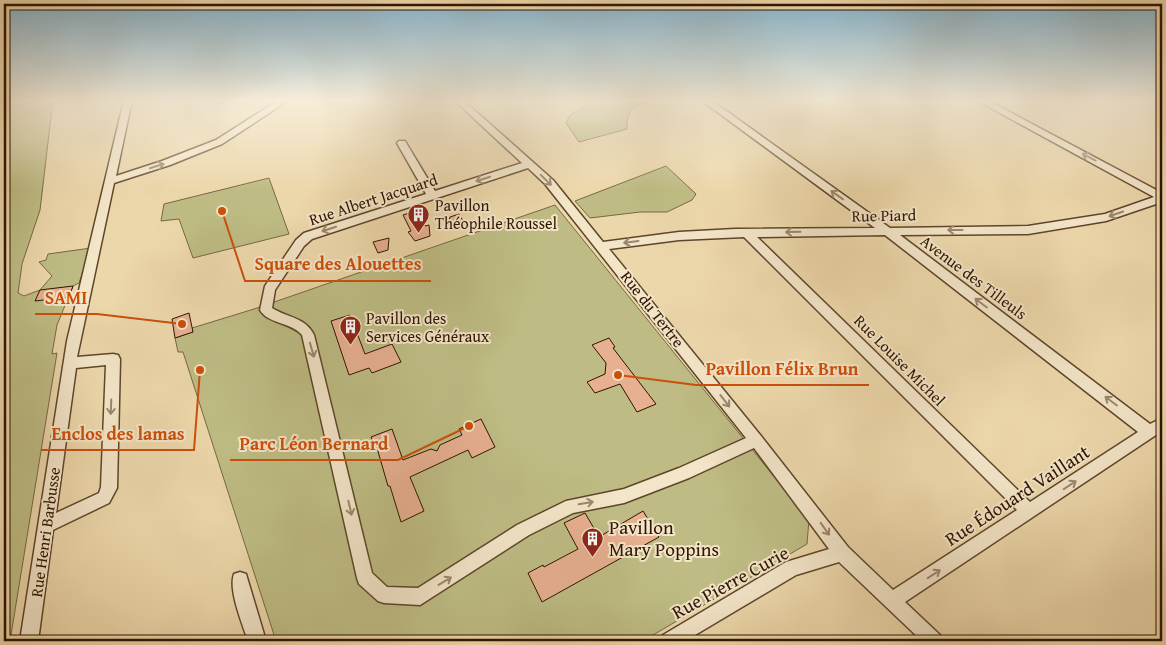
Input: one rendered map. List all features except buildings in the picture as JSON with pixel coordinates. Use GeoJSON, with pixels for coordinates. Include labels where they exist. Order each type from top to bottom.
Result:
{"type":"FeatureCollection","features":[{"type":"Feature","properties":{"kind":"street","name":"Rue Henri Barbusse"},"geometry":{"type":"LineString","coordinates":[[29,641],[69,364],[121,130]]}},
{"type":"Feature","properties":{"kind":"street"},"geometry":{"type":"LineString","coordinates":[[110,181],[166,163],[220,142],[238,130]]}},
{"type":"Feature","properties":{"kind":"street","name":"Rue du Tertre"},"geometry":{"type":"LineString","coordinates":[[492,130],[548,182],[602,246],[756,440],[842,553],[934,641]]}},
{"type":"Feature","properties":{"kind":"street","name":"Avenue des Tilleuls"},"geometry":{"type":"LineString","coordinates":[[746,130],[1156,428]]}},
{"type":"Feature","properties":{"kind":"street"},"geometry":{"type":"LineString","coordinates":[[1036,130],[1162,198]]}},
{"type":"Feature","properties":{"kind":"street"},"geometry":{"type":"LineString","coordinates":[[402,143],[432,196]]}},
{"type":"Feature","properties":{"kind":"street","name":"Rue Albert Jacquard"},"geometry":{"type":"LineString","coordinates":[[530,164],[308,236],[300,243],[269,289],[266,310],[273,316],[293,322],[306,331],[329,411],[365,578],[384,595],[420,596],[523,530],[571,506],[624,496],[684,473],[756,440]]}},
{"type":"Feature","properties":{"kind":"street","name":"Rue Piard"},"geometry":{"type":"LineString","coordinates":[[602,246],[679,236],[747,233],[886,230],[1028,230],[1106,217],[1162,198]]}},
{"type":"Feature","properties":{"kind":"street","name":"Rue Louise Michel"},"geometry":{"type":"LineString","coordinates":[[747,233],[1029,512]]}},
{"type":"Feature","properties":{"kind":"street"},"geometry":{"type":"LineString","coordinates":[[46,525],[104,498],[109,488],[113,359],[69,364]]}},
{"type":"Feature","properties":{"kind":"street","name":"Rue Édouard Vaillant"},"geometry":{"type":"LineString","coordinates":[[893,600],[1156,428]]}},
{"type":"Feature","properties":{"kind":"street","name":"Rue Pierre Curie"},"geometry":{"type":"LineString","coordinates":[[669,641],[792,568],[842,553]]}},
{"type":"Feature","properties":{"kind":"street"},"geometry":{"type":"LineString","coordinates":[[240,580],[245,605],[257,641]]}},
{"type":"Feature","properties":{"kind":"shaded area"},"geometry":{"type":"Polygon","coordinates":[[[4,130],[49,130],[40,210],[22,264],[18,293],[24,296],[40,290],[52,276],[39,262],[46,260],[48,254],[91,248],[79,283],[73,286],[57,325],[52,354],[57,353],[10,641],[4,641],[4,130]]]}},
{"type":"Feature","properties":{"kind":"shaded area"},"geometry":{"type":"Polygon","coordinates":[[[571,130],[623,130],[579,142],[571,130]]]}},
{"type":"Feature","properties":{"kind":"shaded area"},"geometry":{"type":"Polygon","coordinates":[[[666,166],[696,194],[692,200],[667,212],[640,212],[590,218],[575,201],[666,166]]]}},
{"type":"Feature","properties":{"kind":"shaded area"},"geometry":{"type":"Polygon","coordinates":[[[269,178],[289,234],[193,258],[179,219],[161,221],[164,204],[269,178]]]}},
{"type":"Feature","properties":{"kind":"shaded area"},"geometry":{"type":"Polygon","coordinates":[[[555,205],[809,520],[807,544],[643,641],[276,641],[183,352],[178,352],[175,338],[193,332],[192,328],[254,309],[555,205]]]}},
{"type":"Feature","properties":{"kind":"place","name":"Square des Alouettes"},"geometry":{"type":"Point","coordinates":[222,211]}},
{"type":"Feature","properties":{"kind":"place","name":"Pavillon Théophile Roussel"},"geometry":{"type":"Point","coordinates":[419,233]}},
{"type":"Feature","properties":{"kind":"place","name":"SAMI"},"geometry":{"type":"Point","coordinates":[182,324]}},
{"type":"Feature","properties":{"kind":"place","name":"Pavillon des Services Généraux"},"geometry":{"type":"Point","coordinates":[350,346]}},
{"type":"Feature","properties":{"kind":"place","name":"Enclos des lamas"},"geometry":{"type":"Point","coordinates":[200,370]}},
{"type":"Feature","properties":{"kind":"place","name":"Pavillon Félix Brun"},"geometry":{"type":"Point","coordinates":[618,375]}},
{"type":"Feature","properties":{"kind":"place","name":"Parc Léon Bernard"},"geometry":{"type":"Point","coordinates":[469,426]}},
{"type":"Feature","properties":{"kind":"place","name":"Pavillon Mary Poppins"},"geometry":{"type":"Point","coordinates":[593,557]}}]}
